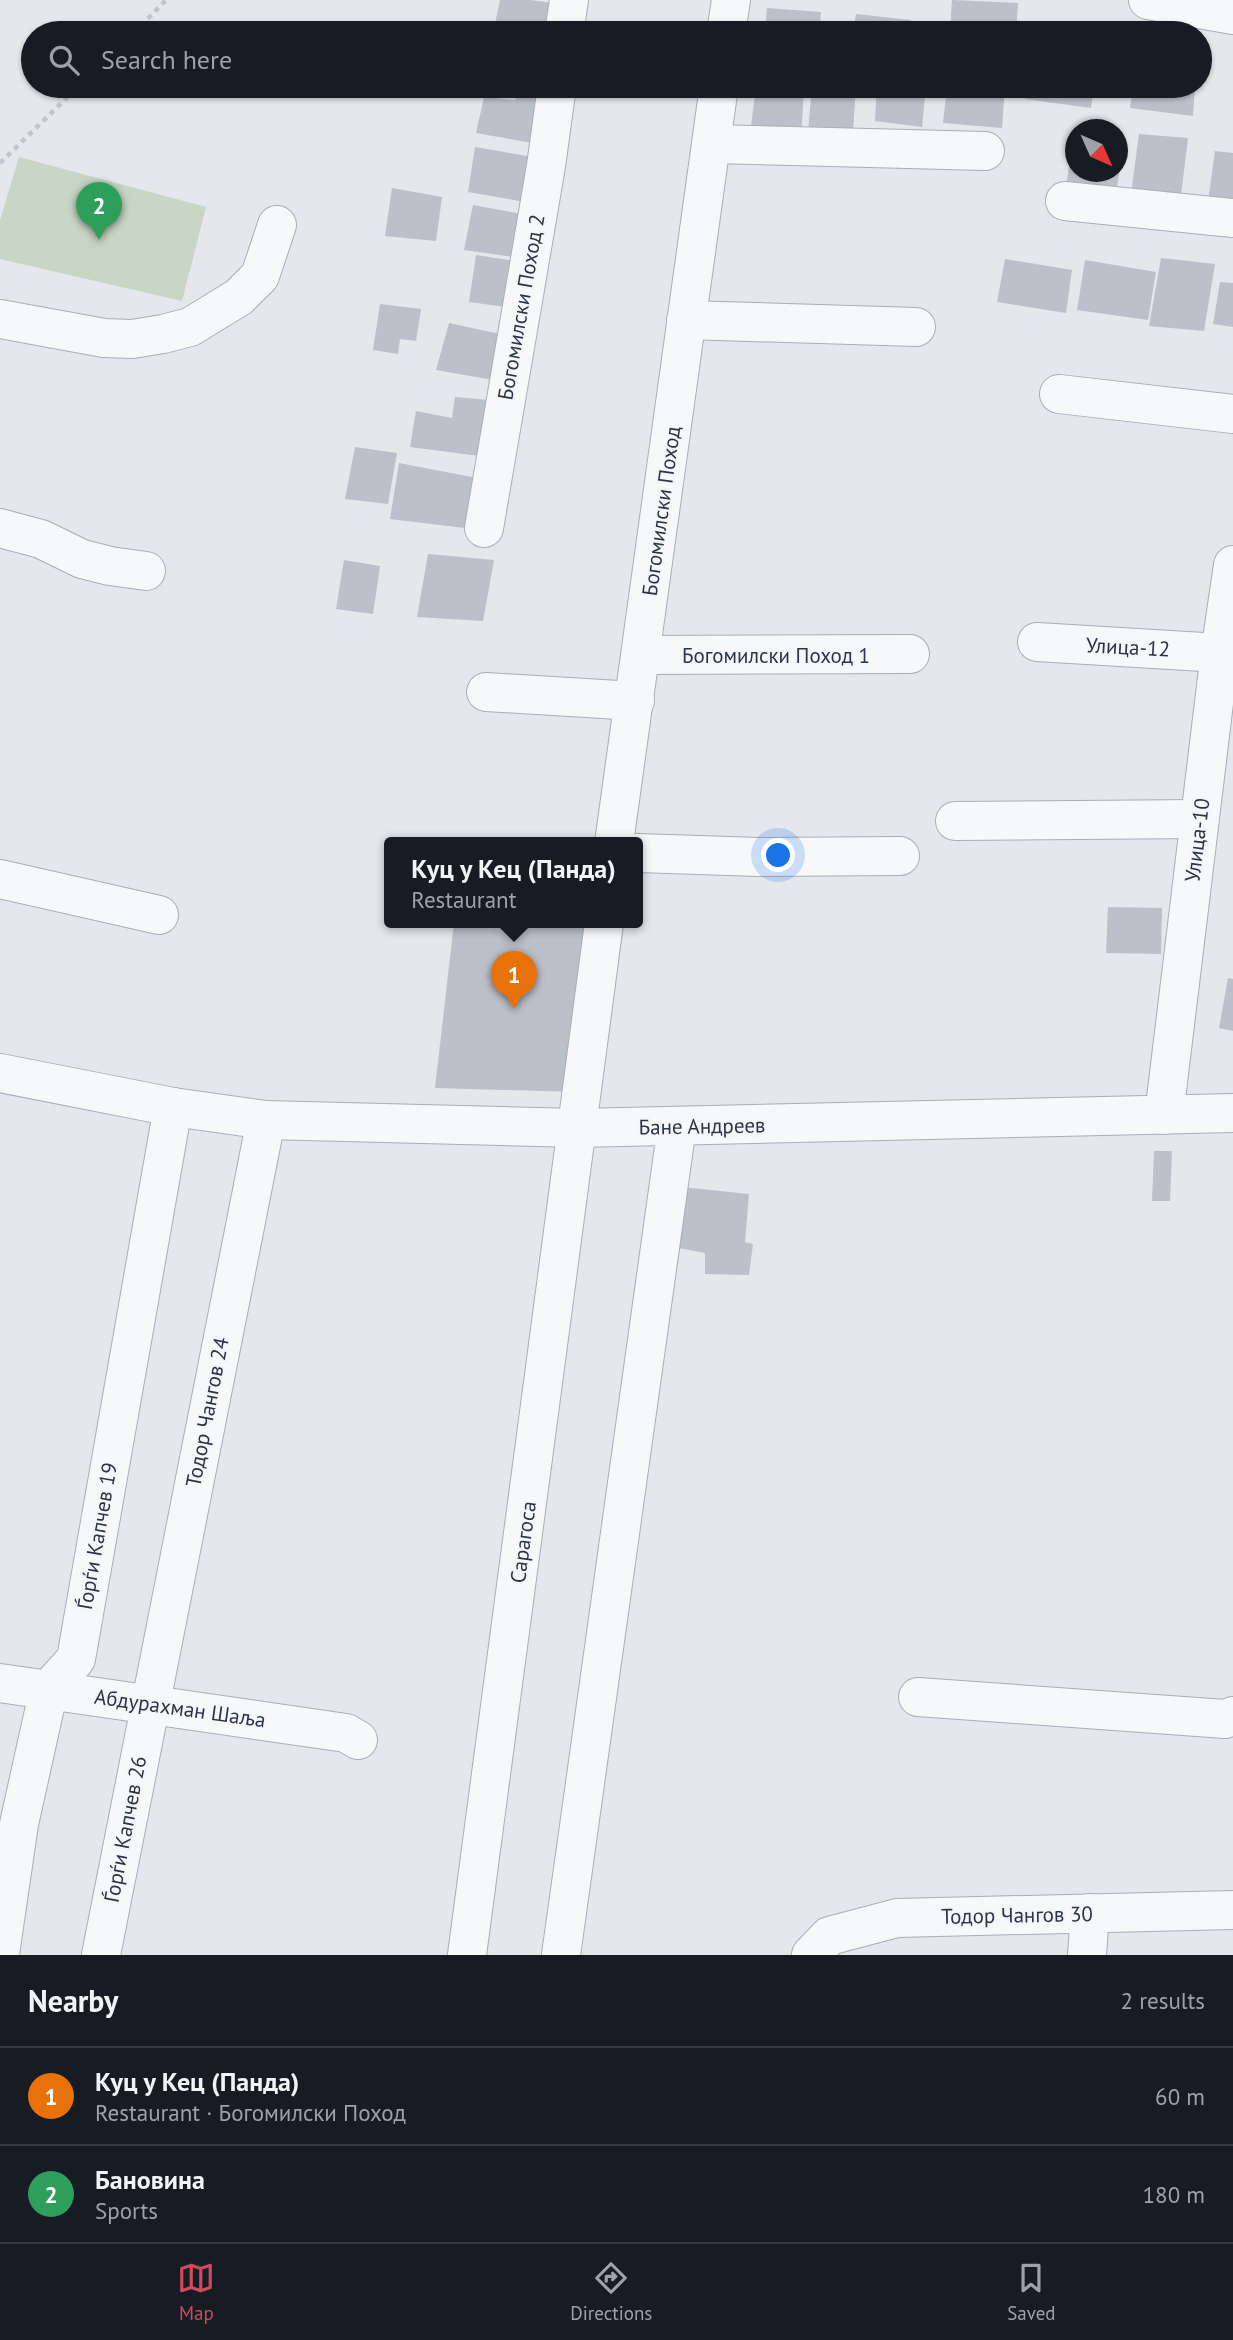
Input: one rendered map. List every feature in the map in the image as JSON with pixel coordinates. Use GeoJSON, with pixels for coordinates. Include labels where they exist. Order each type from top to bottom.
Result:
{"type":"FeatureCollection","features":[{"type":"Feature","properties":{"kind":"street"},"geometry":{"type":"LineString","coordinates":[[566,21],[569,0]]}},
{"type":"Feature","properties":{"kind":"street"},"geometry":{"type":"LineString","coordinates":[[728,21],[731,0]]}},
{"type":"Feature","properties":{"kind":"street"},"geometry":{"type":"LineString","coordinates":[[1148,0],[1233,15]]}},
{"type":"Feature","properties":{"kind":"street","name":"Богомилски Поход 2"},"geometry":{"type":"LineString","coordinates":[[484,528],[555,98]]}},
{"type":"Feature","properties":{"kind":"street","name":"Богомилски Поход"},"geometry":{"type":"LineString","coordinates":[[615,837],[717,98]]}},
{"type":"Feature","properties":{"kind":"street"},"geometry":{"type":"LineString","coordinates":[[711,144],[985,151]]}},
{"type":"Feature","properties":{"kind":"street"},"geometry":{"type":"LineString","coordinates":[[1065,201],[1233,218]]}},
{"type":"Feature","properties":{"kind":"street"},"geometry":{"type":"LineString","coordinates":[[0,319],[104,338],[132,339],[190,327],[239,297],[260,276],[277,225]]}},
{"type":"Feature","properties":{"kind":"street"},"geometry":{"type":"LineString","coordinates":[[686,320],[916,327]]}},
{"type":"Feature","properties":{"kind":"street"},"geometry":{"type":"LineString","coordinates":[[1059,394],[1233,414]]}},
{"type":"Feature","properties":{"kind":"street"},"geometry":{"type":"LineString","coordinates":[[0,528],[41,539],[82,559],[146,571]]}},
{"type":"Feature","properties":{"kind":"street","name":"Улица-10"},"geometry":{"type":"LineString","coordinates":[[1164,1115],[1199,819],[1233,565]]}},
{"type":"Feature","properties":{"kind":"street","name":"Улица-12"},"geometry":{"type":"LineString","coordinates":[[1037,642],[1220,653]]}},
{"type":"Feature","properties":{"kind":"street","name":"Богомилски Поход 1"},"geometry":{"type":"LineString","coordinates":[[642,655],[910,654]]}},
{"type":"Feature","properties":{"kind":"street"},"geometry":{"type":"LineString","coordinates":[[486,692],[635,701]]}},
{"type":"Feature","properties":{"kind":"street"},"geometry":{"type":"LineString","coordinates":[[956,821],[1199,819]]}},
{"type":"Feature","properties":{"kind":"street"},"geometry":{"type":"LineString","coordinates":[[643,853],[760,857],[900,856]]}},
{"type":"Feature","properties":{"kind":"street"},"geometry":{"type":"LineString","coordinates":[[0,879],[159,915]]}},
{"type":"Feature","properties":{"kind":"street"},"geometry":{"type":"LineString","coordinates":[[578,1128],[603,928]]}},
{"type":"Feature","properties":{"kind":"street","name":"Бане Андреев"},"geometry":{"type":"LineString","coordinates":[[0,1073],[173,1107],[265,1120],[578,1128],[1233,1113]]}},
{"type":"Feature","properties":{"kind":"street","name":"Ѓорѓи Капчев 19"},"geometry":{"type":"LineString","coordinates":[[0,1954],[19,1825],[49,1689],[76,1659],[173,1107]]}},
{"type":"Feature","properties":{"kind":"street","name":"Тодор Чангов 24"},"geometry":{"type":"LineString","coordinates":[[149,1704],[265,1120]]}},
{"type":"Feature","properties":{"kind":"street"},"geometry":{"type":"LineString","coordinates":[[561,1955],[677,1126]]}},
{"type":"Feature","properties":{"kind":"street","name":"Сарагоса"},"geometry":{"type":"LineString","coordinates":[[467,1955],[578,1128]]}},
{"type":"Feature","properties":{"kind":"street","name":"Абдурахман Шаља"},"geometry":{"type":"LineString","coordinates":[[0,1683],[346,1733],[358,1740]]}},
{"type":"Feature","properties":{"kind":"street"},"geometry":{"type":"LineString","coordinates":[[918,1697],[1225,1719],[1233,1716]]}},
{"type":"Feature","properties":{"kind":"street","name":"Ѓорѓи Капчев 26"},"geometry":{"type":"LineString","coordinates":[[101,1955],[149,1704]]}},
{"type":"Feature","properties":{"kind":"street","name":"Тодор Чангов 30"},"geometry":{"type":"LineString","coordinates":[[811,1955],[829,1936],[897,1918],[1233,1910]]}},
{"type":"Feature","properties":{"kind":"street"},"geometry":{"type":"LineString","coordinates":[[1087,1955],[1090,1913]]}},
{"type":"Feature","properties":{"kind":"path"},"geometry":{"type":"LineString","coordinates":[[146,21],[166,0]]}},
{"type":"Feature","properties":{"kind":"path"},"geometry":{"type":"LineString","coordinates":[[0,163],[67,98]]}},
{"type":"Feature","properties":{"kind":"green space"},"geometry":{"type":"Polygon","coordinates":[[[19,157],[206,207],[182,301],[0,259],[0,220],[19,157]]]}},
{"type":"Feature","properties":{"kind":"building"},"geometry":{"type":"Polygon","coordinates":[[[500,0],[561,4],[558,21],[496,21],[500,0]]]}},
{"type":"Feature","properties":{"kind":"building"},"geometry":{"type":"Polygon","coordinates":[[[952,0],[1018,3],[1017,21],[951,21],[952,0]]]}},
{"type":"Feature","properties":{"kind":"building"},"geometry":{"type":"Polygon","coordinates":[[[767,8],[821,12],[820,21],[766,21],[767,8]]]}},
{"type":"Feature","properties":{"kind":"building"},"geometry":{"type":"Polygon","coordinates":[[[856,14],[911,20],[911,21],[855,21],[856,14]]]}},
{"type":"Feature","properties":{"kind":"building"},"geometry":{"type":"Polygon","coordinates":[[[484,98],[547,98],[538,144],[476,133],[484,98]]]}},
{"type":"Feature","properties":{"kind":"building"},"geometry":{"type":"Polygon","coordinates":[[[754,98],[803,98],[801,138],[750,134],[754,98]]]}},
{"type":"Feature","properties":{"kind":"building"},"geometry":{"type":"Polygon","coordinates":[[[811,98],[855,98],[853,133],[808,132],[811,98]]]}},
{"type":"Feature","properties":{"kind":"building"},"geometry":{"type":"Polygon","coordinates":[[[876,98],[925,98],[922,127],[875,121],[876,98]]]}},
{"type":"Feature","properties":{"kind":"building"},"geometry":{"type":"Polygon","coordinates":[[[946,98],[1004,98],[1002,128],[943,123],[946,98]]]}},
{"type":"Feature","properties":{"kind":"building"},"geometry":{"type":"Polygon","coordinates":[[[1025,98],[1092,98],[1091,108],[1025,98]]]}},
{"type":"Feature","properties":{"kind":"building"},"geometry":{"type":"Polygon","coordinates":[[[1131,98],[1194,98],[1193,116],[1130,108],[1131,98]]]}},
{"type":"Feature","properties":{"kind":"building"},"geometry":{"type":"Polygon","coordinates":[[[1139,134],[1188,138],[1180,204],[1130,202],[1139,134]]]}},
{"type":"Feature","properties":{"kind":"building"},"geometry":{"type":"Polygon","coordinates":[[[475,147],[539,158],[531,203],[468,192],[475,147]]]}},
{"type":"Feature","properties":{"kind":"building"},"geometry":{"type":"Polygon","coordinates":[[[1215,151],[1233,153],[1233,206],[1208,202],[1215,151]]]}},
{"type":"Feature","properties":{"kind":"building"},"geometry":{"type":"Polygon","coordinates":[[[1067,182],[1118,182],[1115,199],[1065,193],[1067,182]]]}},
{"type":"Feature","properties":{"kind":"building"},"geometry":{"type":"Polygon","coordinates":[[[392,188],[442,197],[436,241],[385,236],[392,188]]]}},
{"type":"Feature","properties":{"kind":"building"},"geometry":{"type":"Polygon","coordinates":[[[473,205],[533,216],[528,259],[464,250],[473,205]]]}},
{"type":"Feature","properties":{"kind":"building"},"geometry":{"type":"Polygon","coordinates":[[[476,255],[522,262],[514,308],[469,302],[476,255]]]}},
{"type":"Feature","properties":{"kind":"building"},"geometry":{"type":"Polygon","coordinates":[[[1161,258],[1215,264],[1204,331],[1149,326],[1161,258]]]}},
{"type":"Feature","properties":{"kind":"building"},"geometry":{"type":"Polygon","coordinates":[[[1005,259],[1072,270],[1066,313],[997,302],[1005,259]]]}},
{"type":"Feature","properties":{"kind":"building"},"geometry":{"type":"Polygon","coordinates":[[[1085,260],[1156,272],[1148,320],[1077,310],[1085,260]]]}},
{"type":"Feature","properties":{"kind":"building"},"geometry":{"type":"Polygon","coordinates":[[[1220,282],[1233,283],[1233,327],[1213,324],[1220,282]]]}},
{"type":"Feature","properties":{"kind":"building"},"geometry":{"type":"Polygon","coordinates":[[[380,304],[421,309],[416,341],[400,339],[398,354],[373,350],[380,304]]]}},
{"type":"Feature","properties":{"kind":"building"},"geometry":{"type":"Polygon","coordinates":[[[449,323],[500,334],[493,380],[436,370],[449,323]]]}},
{"type":"Feature","properties":{"kind":"building"},"geometry":{"type":"Polygon","coordinates":[[[455,397],[488,400],[479,456],[410,447],[416,411],[452,418],[455,397]]]}},
{"type":"Feature","properties":{"kind":"building"},"geometry":{"type":"Polygon","coordinates":[[[355,447],[397,453],[388,504],[345,499],[355,447]]]}},
{"type":"Feature","properties":{"kind":"building"},"geometry":{"type":"Polygon","coordinates":[[[399,463],[482,479],[473,529],[390,519],[399,463]]]}},
{"type":"Feature","properties":{"kind":"building"},"geometry":{"type":"Polygon","coordinates":[[[428,554],[494,560],[483,621],[417,617],[428,554]]]}},
{"type":"Feature","properties":{"kind":"building"},"geometry":{"type":"Polygon","coordinates":[[[344,560],[380,566],[373,614],[336,609],[344,560]]]}},
{"type":"Feature","properties":{"kind":"building"},"geometry":{"type":"Polygon","coordinates":[[[1108,907],[1162,908],[1161,954],[1106,953],[1108,907]]]}},
{"type":"Feature","properties":{"kind":"building"},"geometry":{"type":"Polygon","coordinates":[[[453,928],[592,929],[575,1092],[435,1088],[453,928]]]}},
{"type":"Feature","properties":{"kind":"building"},"geometry":{"type":"Polygon","coordinates":[[[1228,978],[1233,979],[1233,1031],[1219,1028],[1228,978]]]}},
{"type":"Feature","properties":{"kind":"building"},"geometry":{"type":"Polygon","coordinates":[[[1154,1151],[1172,1151],[1170,1201],[1152,1201],[1154,1151]]]}},
{"type":"Feature","properties":{"kind":"building"},"geometry":{"type":"Polygon","coordinates":[[[682,1187],[749,1194],[745,1242],[753,1244],[749,1275],[705,1274],[705,1253],[673,1247],[682,1187]]]}},
{"type":"Feature","properties":{"kind":"place","name":"Бановина"},"geometry":{"type":"Point","coordinates":[99,240]}},
{"type":"Feature","properties":{"kind":"place","name":"Куц у Кец (Панда)"},"geometry":{"type":"Point","coordinates":[514,1009]}}]}
